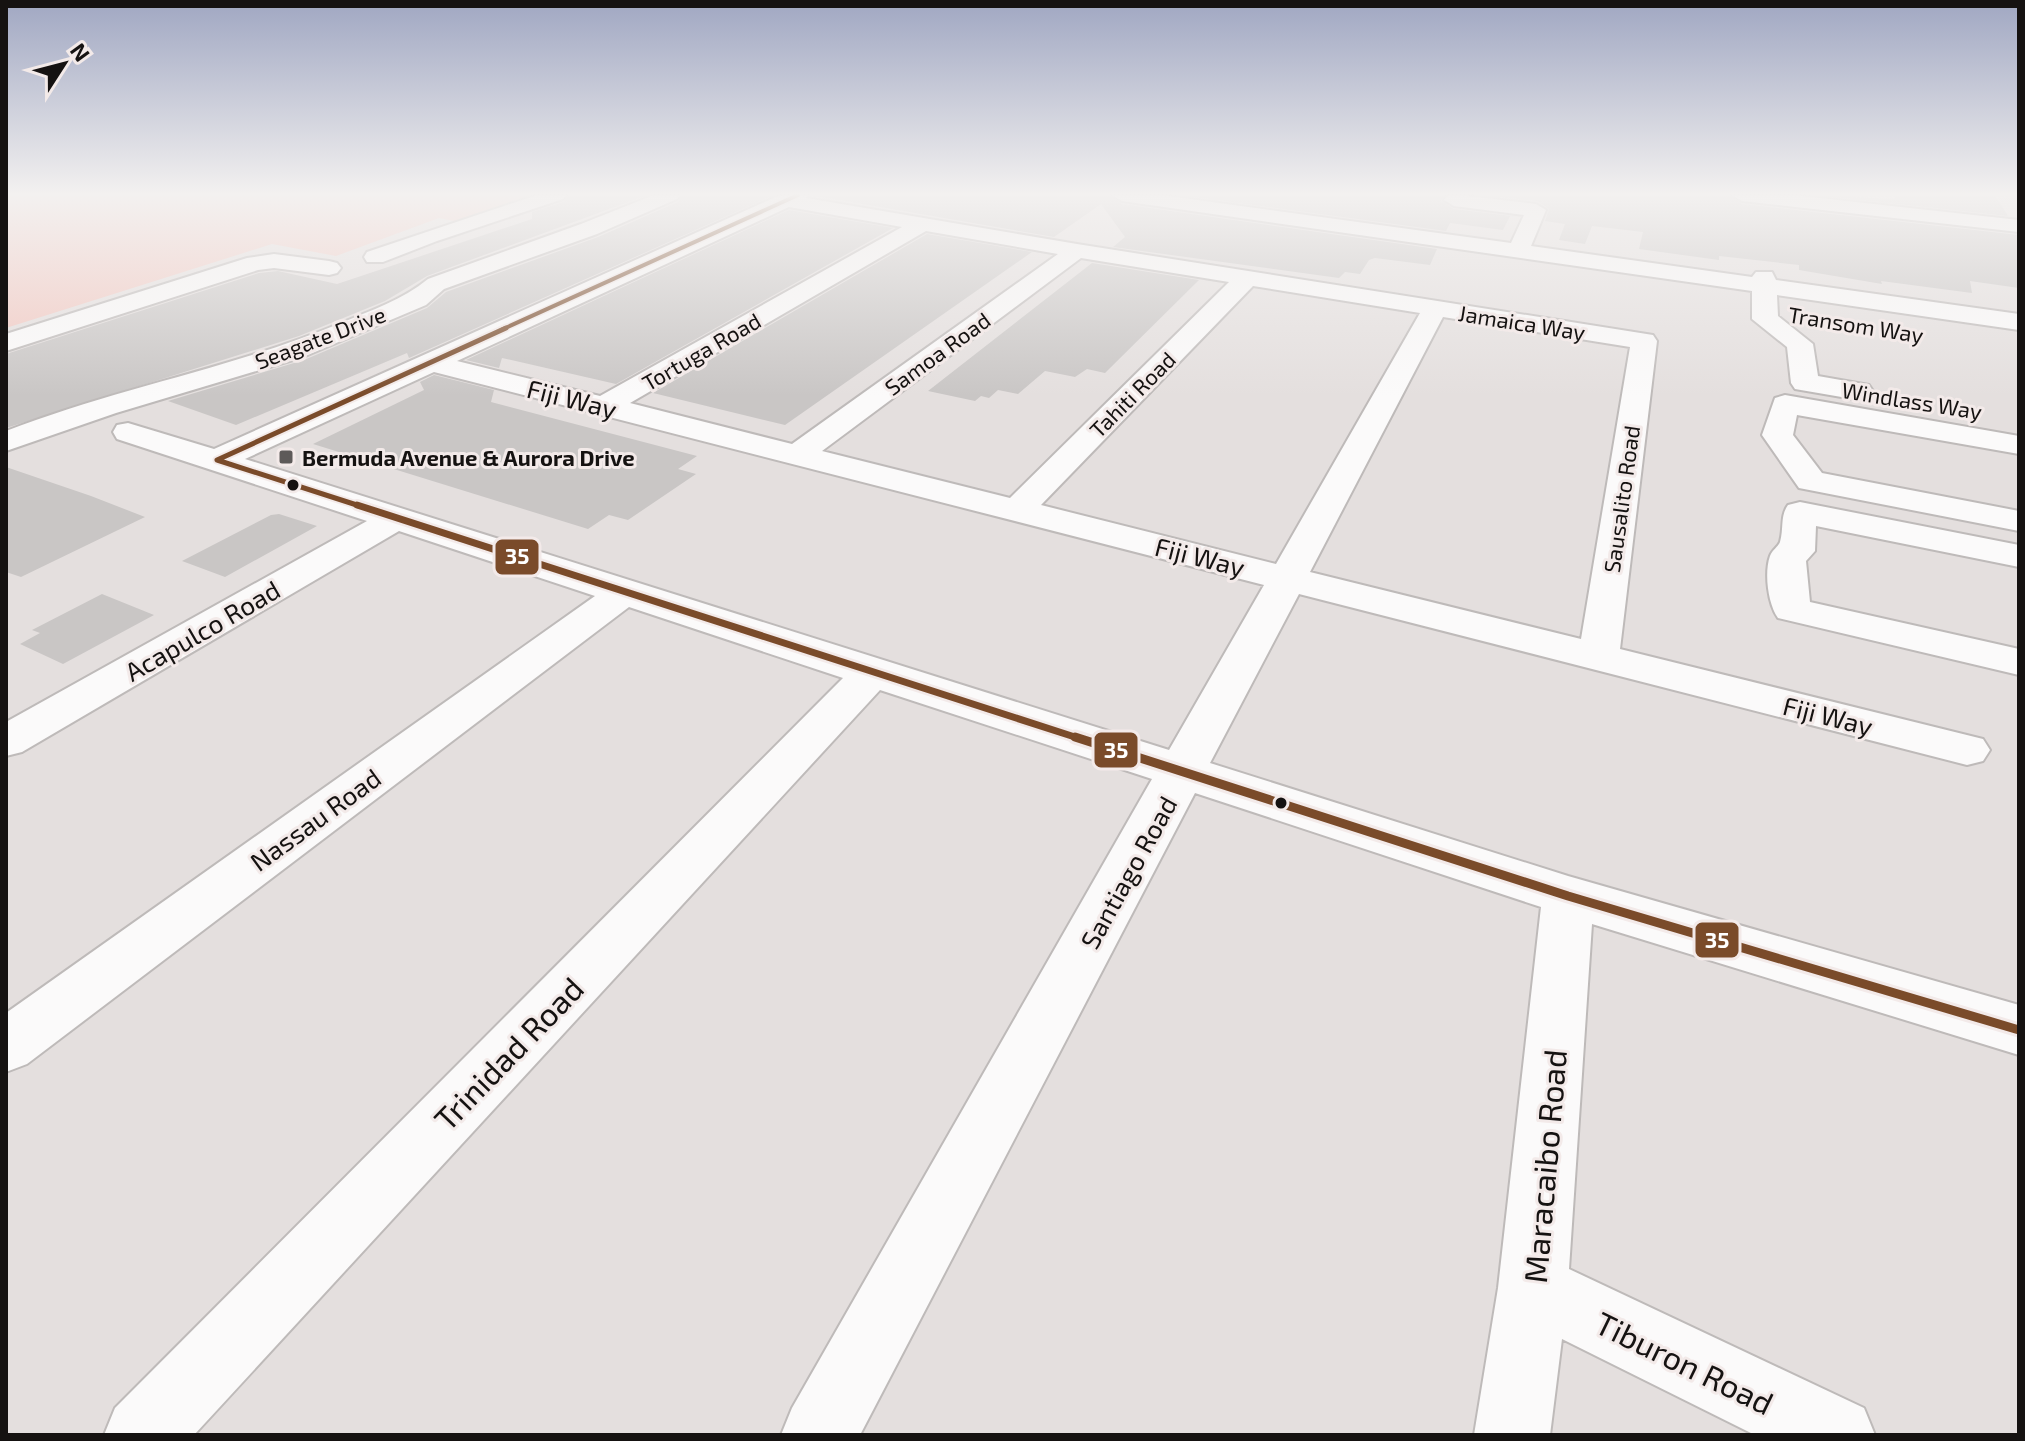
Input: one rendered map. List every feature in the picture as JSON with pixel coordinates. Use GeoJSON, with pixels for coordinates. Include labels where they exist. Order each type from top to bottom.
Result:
{"type":"FeatureCollection","features":[{"type":"Feature","properties":{"kind":"street"},"geometry":{"type":"LineString","coordinates":[[6,343],[262,262]]}},
{"type":"Feature","properties":{"kind":"street"},"geometry":{"type":"LineString","coordinates":[[284,262],[329,268],[341,262]]}},
{"type":"Feature","properties":{"kind":"street"},"geometry":{"type":"LineString","coordinates":[[356,262],[379,271],[436,284]]}},
{"type":"Feature","properties":{"kind":"street"},"geometry":{"type":"LineString","coordinates":[[379,271],[392,262]]}},
{"type":"Feature","properties":{"kind":"street","name":"Seagate Drive"},"geometry":{"type":"LineString","coordinates":[[6,442],[73,415],[278,356],[417,300],[436,284],[497,262]]}},
{"type":"Feature","properties":{"kind":"street"},"geometry":{"type":"LineString","coordinates":[[217,460],[648,262]]}},
{"type":"Feature","properties":{"kind":"street","name":"Tortuga Road"},"geometry":{"type":"LineString","coordinates":[[604,406],[856,262]]}},
{"type":"Feature","properties":{"kind":"street","name":"Samoa Road"},"geometry":{"type":"LineString","coordinates":[[797,455],[1062,262]]}},
{"type":"Feature","properties":{"kind":"street","name":"Jamaica Way"},"geometry":{"type":"LineString","coordinates":[[1148,262],[1644,341]]}},
{"type":"Feature","properties":{"kind":"street"},"geometry":{"type":"LineString","coordinates":[[1581,262],[1765,291],[2019,322]]}},
{"type":"Feature","properties":{"kind":"street"},"geometry":{"type":"LineString","coordinates":[[1619,262],[1765,291],[2019,313]]}},
{"type":"Feature","properties":{"kind":"street","name":"Tahiti Road"},"geometry":{"type":"LineString","coordinates":[[1017,510],[1247,278]]}},
{"type":"Feature","properties":{"kind":"street","name":"Transom Way"},"geometry":{"type":"LineString","coordinates":[[1646,289],[1765,291],[1870,326]]}},
{"type":"Feature","properties":{"kind":"street","name":"Windlass Way"},"geometry":{"type":"LineString","coordinates":[[1765,291],[1765,319],[1800,344],[1805,383],[2019,418]]}},
{"type":"Feature","properties":{"kind":"street","name":"Santiago Road"},"geometry":{"type":"LineString","coordinates":[[819,1435],[1435,308]]}},
{"type":"Feature","properties":{"kind":"street","name":"Sausalito Road"},"geometry":{"type":"LineString","coordinates":[[1598,657],[1644,341]]}},
{"type":"Feature","properties":{"kind":"street","name":"Fiji Way"},"geometry":{"type":"LineString","coordinates":[[433,363],[1967,750]]}},
{"type":"Feature","properties":{"kind":"street"},"geometry":{"type":"LineString","coordinates":[[2019,445],[1785,404],[1777,435],[1811,481],[2019,521]]}},
{"type":"Feature","properties":{"kind":"street"},"geometry":{"type":"LineString","coordinates":[[128,432],[1568,896],[2019,1030]]}},
{"type":"Feature","properties":{"kind":"street"},"geometry":{"type":"LineString","coordinates":[[2019,556],[1800,512],[1797,551],[1788,555],[1786,573],[1792,610],[2019,662]]}},
{"type":"Feature","properties":{"kind":"street","name":"Acapulco Road"},"geometry":{"type":"LineString","coordinates":[[6,741],[397,518]]}},
{"type":"Feature","properties":{"kind":"street","name":"Nassau Road"},"geometry":{"type":"LineString","coordinates":[[6,1046],[625,592]]}},
{"type":"Feature","properties":{"kind":"street","name":"Trinidad Road"},"geometry":{"type":"LineString","coordinates":[[142,1435],[873,672]]}},
{"type":"Feature","properties":{"kind":"street","name":"Maracaibo Road"},"geometry":{"type":"LineString","coordinates":[[1512,1435],[1533,1288],[1568,896]]}},
{"type":"Feature","properties":{"kind":"street","name":"Tiburon Road"},"geometry":{"type":"LineString","coordinates":[[1533,1288],[1837,1435]]}},
{"type":"Feature","properties":{"kind":"shaded area"},"geometry":{"type":"Polygon","coordinates":[[[6,262],[214,262],[6,328],[6,262]]]}},
{"type":"Feature","properties":{"kind":"building"},"geometry":{"type":"Polygon","coordinates":[[[402,262],[464,262],[427,276],[385,301],[299,336],[6,428],[6,354],[259,273],[278,271],[337,284],[402,262]]]}},
{"type":"Feature","properties":{"kind":"building"},"geometry":{"type":"Polygon","coordinates":[[[528,262],[623,262],[409,358],[407,353],[236,425],[168,401],[304,360],[427,308],[446,292],[528,262]]]}},
{"type":"Feature","properties":{"kind":"building"},"geometry":{"type":"Polygon","coordinates":[[[676,262],[832,262],[616,384],[502,358],[499,368],[466,360],[676,262]]]}},
{"type":"Feature","properties":{"kind":"building"},"geometry":{"type":"Polygon","coordinates":[[[878,262],[1017,262],[785,425],[653,393],[878,262]]]}},
{"type":"Feature","properties":{"kind":"building"},"geometry":{"type":"Polygon","coordinates":[[[1224,262],[1368,262],[1360,274],[1345,272],[1339,278],[1224,262]]]}},
{"type":"Feature","properties":{"kind":"building"},"geometry":{"type":"Polygon","coordinates":[[[1775,262],[2019,262],[2019,288],[1970,281],[1972,293],[1881,281],[1882,284],[1799,270],[1799,265],[1775,262]]]}},
{"type":"Feature","properties":{"kind":"building"},"geometry":{"type":"Polygon","coordinates":[[[1092,263],[1199,280],[1105,373],[1087,369],[1075,377],[1045,371],[1018,394],[998,390],[989,398],[981,396],[975,401],[928,391],[1092,263]]]}},
{"type":"Feature","properties":{"kind":"building"},"geometry":{"type":"Polygon","coordinates":[[[434,375],[494,390],[491,402],[697,456],[678,469],[696,474],[628,520],[609,515],[588,529],[313,444],[424,390],[420,382],[434,375]]]}},
{"type":"Feature","properties":{"kind":"building"},"geometry":{"type":"Polygon","coordinates":[[[6,467],[145,517],[21,577],[6,572],[6,467]]]}},
{"type":"Feature","properties":{"kind":"building"},"geometry":{"type":"Polygon","coordinates":[[[279,514],[317,526],[225,577],[182,561],[271,515],[279,514]]]}},
{"type":"Feature","properties":{"kind":"building"},"geometry":{"type":"Polygon","coordinates":[[[102,594],[154,615],[63,664],[20,644],[40,633],[32,630],[102,594]]]}},
{"type":"Feature","properties":{"kind":"transit line","name":"35"},"geometry":{"type":"LineString","coordinates":[[217,460],[651,262]]}},
{"type":"Feature","properties":{"kind":"transit line","name":"35"},"geometry":{"type":"LineString","coordinates":[[217,460],[1568,896],[2019,1030]]}},
{"type":"Feature","properties":{"kind":"place","name":"Bermuda Avenue & Aurora Drive"},"geometry":{"type":"Point","coordinates":[286,457]}}]}
